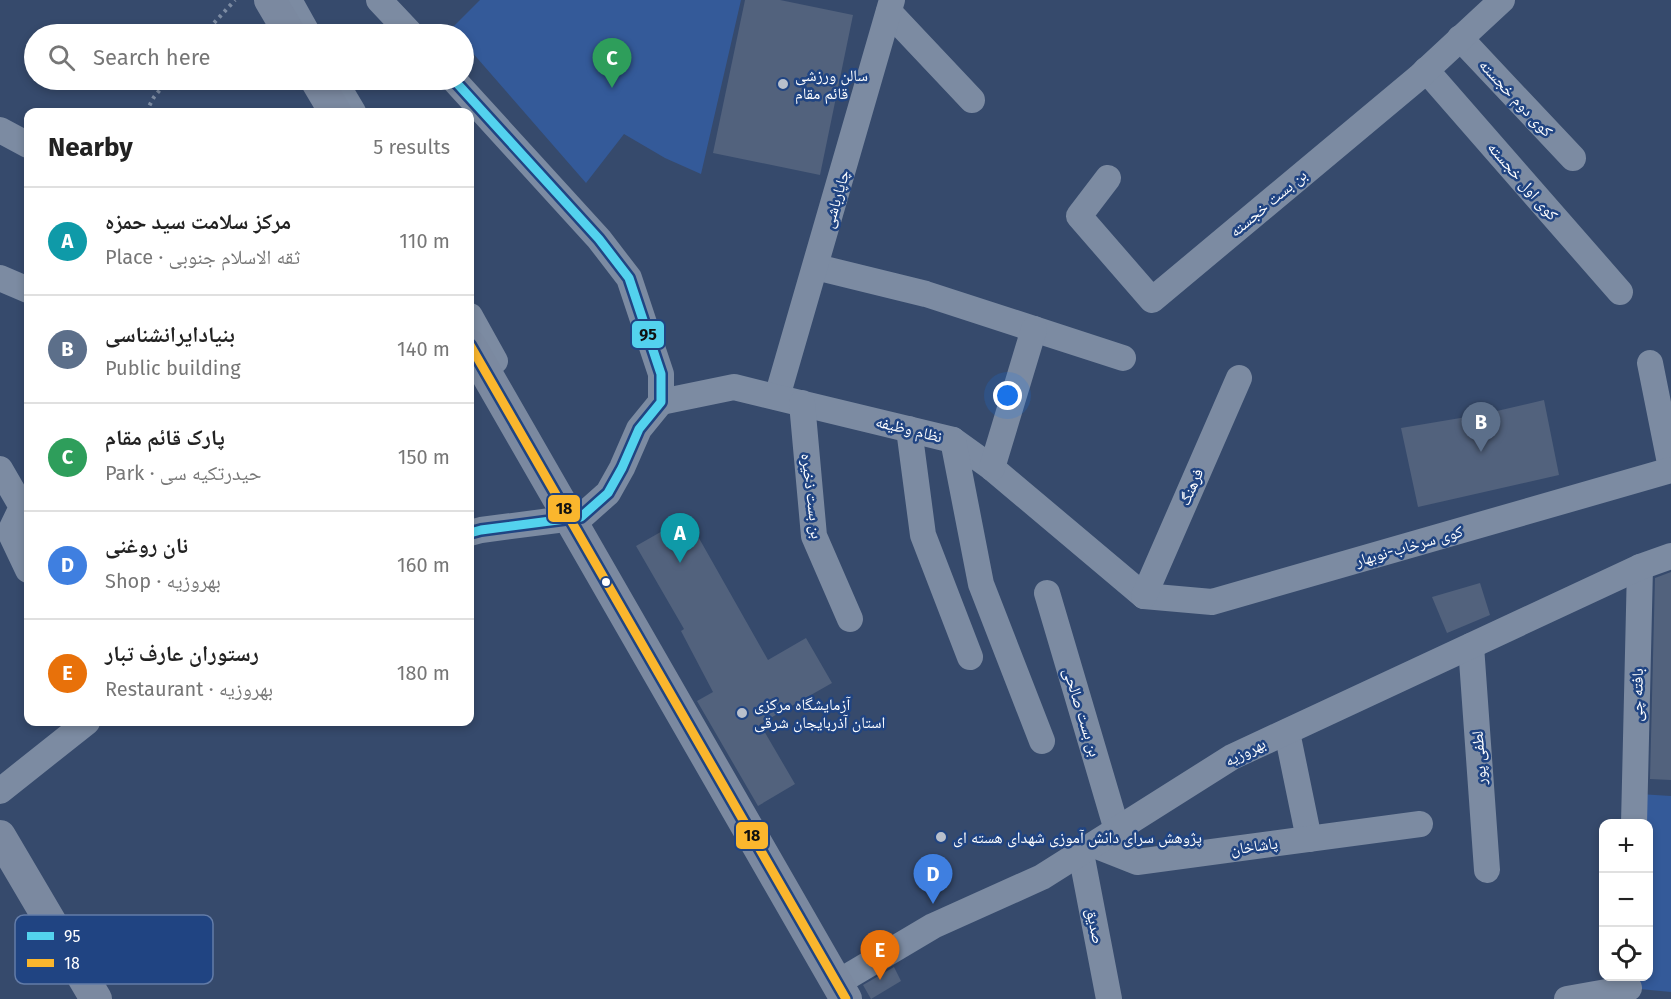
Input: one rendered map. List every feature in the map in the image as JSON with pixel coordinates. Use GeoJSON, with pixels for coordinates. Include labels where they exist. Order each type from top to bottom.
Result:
{"type":"FeatureCollection","features":[{"type":"Feature","properties":{"kind":"main road"},"geometry":{"type":"LineString","coordinates":[[270,0],[284,24]]}},
{"type":"Feature","properties":{"kind":"main road"},"geometry":{"type":"LineString","coordinates":[[322,90],[333,108]]}},
{"type":"Feature","properties":{"kind":"main road"},"geometry":{"type":"LineString","coordinates":[[474,355],[576,519],[847,990]]}},
{"type":"Feature","properties":{"kind":"main road"},"geometry":{"type":"LineString","coordinates":[[0,836],[47,915]]}},
{"type":"Feature","properties":{"kind":"main road"},"geometry":{"type":"LineString","coordinates":[[87,984],[96,999]]}},
{"type":"Feature","properties":{"kind":"street"},"geometry":{"type":"LineString","coordinates":[[289,0],[302,24]]}},
{"type":"Feature","properties":{"kind":"street"},"geometry":{"type":"LineString","coordinates":[[379,0],[402,24]]}},
{"type":"Feature","properties":{"kind":"street","name":"بن بست خجسته"},"geometry":{"type":"LineString","coordinates":[[1108,178],[1079,216],[1152,300],[1426,70],[1502,0]]}},
{"type":"Feature","properties":{"kind":"street"},"geometry":{"type":"LineString","coordinates":[[891,6],[972,100]]}},
{"type":"Feature","properties":{"kind":"street","name":"چاپارباشی"},"geometry":{"type":"LineString","coordinates":[[777,398],[891,6]]}},
{"type":"Feature","properties":{"kind":"street","name":"کوی دوم خجسته"},"geometry":{"type":"LineString","coordinates":[[1460,38],[1573,158]]}},
{"type":"Feature","properties":{"kind":"street","name":"کوی اول خجسته"},"geometry":{"type":"LineString","coordinates":[[1426,70],[1620,292]]}},
{"type":"Feature","properties":{"kind":"street"},"geometry":{"type":"LineString","coordinates":[[340,90],[351,108]]}},
{"type":"Feature","properties":{"kind":"street"},"geometry":{"type":"LineString","coordinates":[[463,90],[599,239],[628,278],[661,374],[661,402],[639,429],[608,493],[576,519],[474,532]]}},
{"type":"Feature","properties":{"kind":"street"},"geometry":{"type":"LineString","coordinates":[[0,130],[24,143]]}},
{"type":"Feature","properties":{"kind":"street"},"geometry":{"type":"LineString","coordinates":[[816,267],[926,294],[1123,358]]}},
{"type":"Feature","properties":{"kind":"street"},"geometry":{"type":"LineString","coordinates":[[0,278],[24,288]]}},
{"type":"Feature","properties":{"kind":"street"},"geometry":{"type":"LineString","coordinates":[[474,324],[576,519]]}},
{"type":"Feature","properties":{"kind":"street"},"geometry":{"type":"LineString","coordinates":[[993,468],[1034,330]]}},
{"type":"Feature","properties":{"kind":"street"},"geometry":{"type":"LineString","coordinates":[[1650,363],[1671,469]]}},
{"type":"Feature","properties":{"kind":"street","name":"فرهنگ"},"geometry":{"type":"LineString","coordinates":[[1144,596],[1239,378]]}},
{"type":"Feature","properties":{"kind":"street","name":"نظام وظیفه"},"geometry":{"type":"LineString","coordinates":[[661,402],[735,387],[953,440],[993,468],[1144,596]]}},
{"type":"Feature","properties":{"kind":"street","name":"بن بست ذخیره"},"geometry":{"type":"LineString","coordinates":[[802,403],[814,536],[850,619]]}},
{"type":"Feature","properties":{"kind":"street"},"geometry":{"type":"LineString","coordinates":[[909,429],[923,535],[970,657]]}},
{"type":"Feature","properties":{"kind":"street"},"geometry":{"type":"LineString","coordinates":[[953,440],[981,584],[1041,741]]}},
{"type":"Feature","properties":{"kind":"street","name":"کوی سرخاب-نوبهار"},"geometry":{"type":"LineString","coordinates":[[1144,596],[1212,602],[1671,469]]}},
{"type":"Feature","properties":{"kind":"street"},"geometry":{"type":"LineString","coordinates":[[9,478],[22,507],[10,532],[24,562]]}},
{"type":"Feature","properties":{"kind":"street","name":"بهروزیه"},"geometry":{"type":"LineString","coordinates":[[847,990],[933,926],[1042,877],[1232,757],[1640,567],[1671,556]]}},
{"type":"Feature","properties":{"kind":"street","name":"بافته چی"},"geometry":{"type":"LineString","coordinates":[[1634,819],[1640,567]]}},
{"type":"Feature","properties":{"kind":"street","name":"بن بست صالحی"},"geometry":{"type":"LineString","coordinates":[[1047,593],[1117,830]]}},
{"type":"Feature","properties":{"kind":"street","name":"لطفی پور"},"geometry":{"type":"LineString","coordinates":[[1471,646],[1487,870]]}},
{"type":"Feature","properties":{"kind":"street"},"geometry":{"type":"LineString","coordinates":[[0,791],[82,726]]}},
{"type":"Feature","properties":{"kind":"street"},"geometry":{"type":"LineString","coordinates":[[1287,732],[1310,839]]}},
{"type":"Feature","properties":{"kind":"street","name":"پاشاخان"},"geometry":{"type":"LineString","coordinates":[[1088,849],[1137,862],[1420,824]]}},
{"type":"Feature","properties":{"kind":"street","name":"صدیق"},"geometry":{"type":"LineString","coordinates":[[1088,849],[1109,999]]}},
{"type":"Feature","properties":{"kind":"street"},"geometry":{"type":"LineString","coordinates":[[1567,999],[1635,988]]}},
{"type":"Feature","properties":{"kind":"path"},"geometry":{"type":"LineString","coordinates":[[213,24],[235,0]]}},
{"type":"Feature","properties":{"kind":"path"},"geometry":{"type":"LineString","coordinates":[[148,108],[160,90]]}},
{"type":"Feature","properties":{"kind":"shaded area"},"geometry":{"type":"Polygon","coordinates":[[[480,0],[741,0],[701,174],[665,158],[624,134],[586,183],[474,54],[474,24],[456,24],[480,0]]]}},
{"type":"Feature","properties":{"kind":"shaded area"},"geometry":{"type":"Polygon","coordinates":[[[1639,794],[1671,796],[1671,992],[1629,988],[1630,981],[1653,981],[1653,819],[1638,819],[1639,794]]]}},
{"type":"Feature","properties":{"kind":"building","name":"سالن ورزشی قائم مقام"},"geometry":{"type":"Polygon","coordinates":[[[745,0],[780,0],[853,15],[820,175],[713,153],[745,0]]]}},
{"type":"Feature","properties":{"kind":"building"},"geometry":{"type":"Polygon","coordinates":[[[1544,400],[1559,475],[1418,507],[1401,428],[1484,414],[1544,400]]]}},
{"type":"Feature","properties":{"kind":"building"},"geometry":{"type":"Polygon","coordinates":[[[687,517],[768,660],[806,638],[832,683],[760,724],[795,784],[758,806],[697,701],[713,692],[681,631],[684,629],[636,546],[687,517]]]}},
{"type":"Feature","properties":{"kind":"building"},"geometry":{"type":"Polygon","coordinates":[[[1671,572],[1671,780],[1650,779],[1655,578],[1671,572]]]}},
{"type":"Feature","properties":{"kind":"building"},"geometry":{"type":"Polygon","coordinates":[[[1480,583],[1490,615],[1447,633],[1432,597],[1480,583]]]}},
{"type":"Feature","properties":{"kind":"building"},"geometry":{"type":"Polygon","coordinates":[[[894,967],[901,981],[871,999],[863,985],[894,967]]]}},
{"type":"Feature","properties":{"kind":"transit line","name":"95"},"geometry":{"type":"LineString","coordinates":[[463,90],[599,239],[629,278],[661,374],[661,402],[639,429],[608,493],[581,517],[474,532]]}},
{"type":"Feature","properties":{"kind":"transit line","name":"18"},"geometry":{"type":"LineString","coordinates":[[474,352],[846,999]]}},
{"type":"Feature","properties":{"kind":"place","name":"سالن ورزشی قائم مقام"},"geometry":{"type":"Point","coordinates":[783,84]}},
{"type":"Feature","properties":{"kind":"place","name":"پارک قائم مقام"},"geometry":{"type":"Point","coordinates":[612,88]}},
{"type":"Feature","properties":{"kind":"place","name":"بنیادایرانشناسی"},"geometry":{"type":"Point","coordinates":[1481,452]}},
{"type":"Feature","properties":{"kind":"place","name":"مرکز سلامت سید حمزه"},"geometry":{"type":"Point","coordinates":[680,563]}},
{"type":"Feature","properties":{"kind":"place","name":"آزمایشگاه مرکزی استان آذربایجان شرقی"},"geometry":{"type":"Point","coordinates":[742,713]}},
{"type":"Feature","properties":{"kind":"place","name":"پژوهش سرای دانش آموزی شهدای هسته ای"},"geometry":{"type":"Point","coordinates":[941,837]}},
{"type":"Feature","properties":{"kind":"place","name":"نان روغنی"},"geometry":{"type":"Point","coordinates":[933,904]}},
{"type":"Feature","properties":{"kind":"place","name":"رستوران عارف تبار"},"geometry":{"type":"Point","coordinates":[880,980]}}]}
